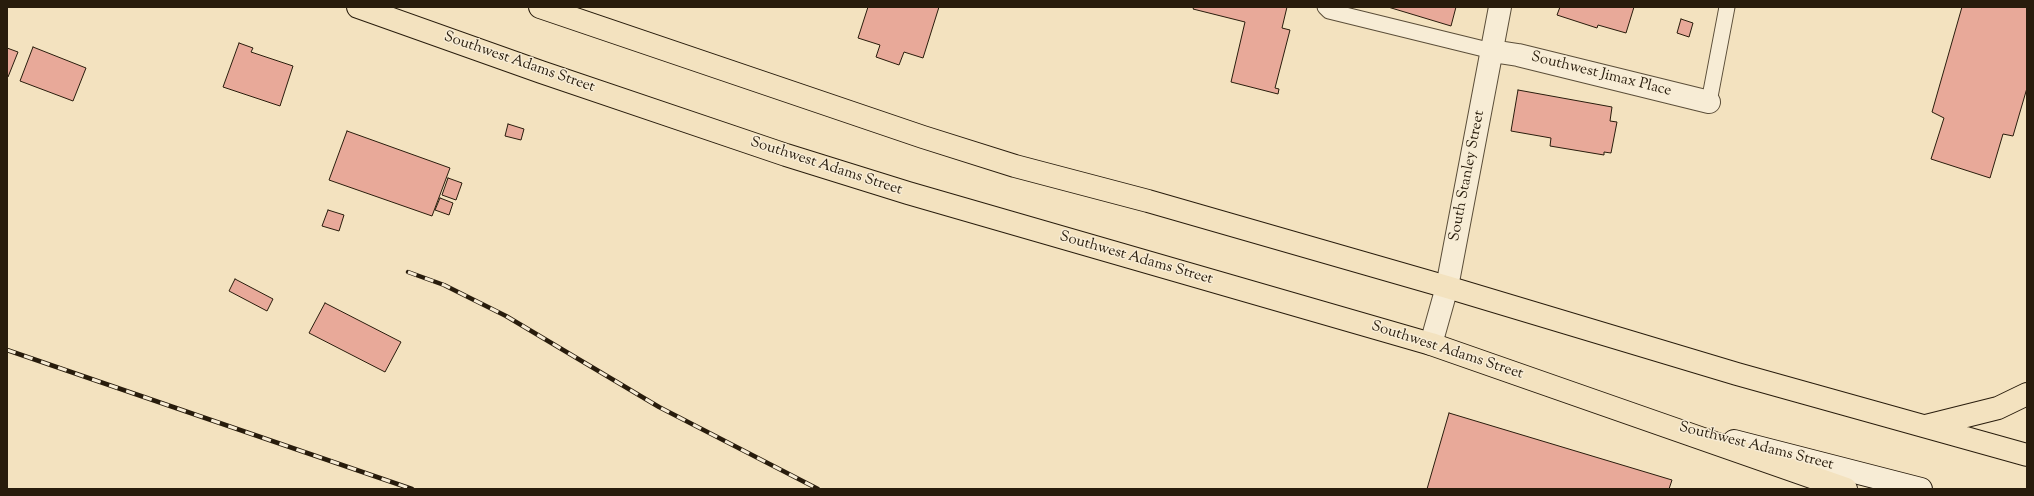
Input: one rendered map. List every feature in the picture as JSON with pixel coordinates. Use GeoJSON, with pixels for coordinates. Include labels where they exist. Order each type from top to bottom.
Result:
{"type":"FeatureCollection","features":[{"type":"Feature","properties":{"kind":"main road","name":"Southwest Adams Street"},"geometry":{"type":"LineString","coordinates":[[358,7],[541,72],[824,167],[908,193],[1431,344],[1650,419]]}},
{"type":"Feature","properties":{"kind":"main road"},"geometry":{"type":"LineString","coordinates":[[540,7],[923,137],[1015,166],[1148,200],[1745,376],[2027,455]]}},
{"type":"Feature","properties":{"kind":"main road"},"geometry":{"type":"LineString","coordinates":[[1925,427],[1998,408],[2027,394]]}},
{"type":"Feature","properties":{"kind":"main road"},"geometry":{"type":"LineString","coordinates":[[1650,419],[1846,489]]}},
{"type":"Feature","properties":{"kind":"street","name":"South Stanley Street"},"geometry":{"type":"LineString","coordinates":[[1431,344],[1447,287],[1500,7]]}},
{"type":"Feature","properties":{"kind":"street","name":"Southwest Jimax Place"},"geometry":{"type":"LineString","coordinates":[[1492,51],[1518,55],[1709,102]]}},
{"type":"Feature","properties":{"kind":"street","name":"Southwest Adams Street"},"geometry":{"type":"LineString","coordinates":[[1650,419],[1921,489]]}},
{"type":"Feature","properties":{"kind":"lane"},"geometry":{"type":"LineString","coordinates":[[1325,7],[1329,11],[1492,51]]}},
{"type":"Feature","properties":{"kind":"lane"},"geometry":{"type":"LineString","coordinates":[[1709,102],[1727,7]]}},
{"type":"Feature","properties":{"kind":"building"},"geometry":{"type":"Polygon","coordinates":[[[868,7],[939,7],[923,58],[904,52],[899,65],[876,57],[880,45],[858,38],[868,7]]]}},
{"type":"Feature","properties":{"kind":"building"},"geometry":{"type":"Polygon","coordinates":[[[1194,7],[1287,7],[1282,28],[1290,30],[1275,88],[1279,89],[1278,94],[1231,82],[1245,22],[1193,9],[1194,7]]]}},
{"type":"Feature","properties":{"kind":"building"},"geometry":{"type":"Polygon","coordinates":[[[1388,7],[1456,7],[1451,26],[1388,7]]]}},
{"type":"Feature","properties":{"kind":"building"},"geometry":{"type":"Polygon","coordinates":[[[1560,7],[1634,7],[1626,33],[1598,25],[1597,28],[1557,15],[1560,7]]]}},
{"type":"Feature","properties":{"kind":"building"},"geometry":{"type":"Polygon","coordinates":[[[1962,7],[2027,7],[2027,88],[2013,136],[2003,134],[1990,178],[1931,159],[1944,118],[1932,112],[1962,7]]]}},
{"type":"Feature","properties":{"kind":"building"},"geometry":{"type":"Polygon","coordinates":[[[1681,19],[1693,23],[1689,37],[1677,33],[1681,19]]]}},
{"type":"Feature","properties":{"kind":"building"},"geometry":{"type":"Polygon","coordinates":[[[239,43],[253,48],[251,52],[293,66],[280,106],[223,87],[239,43]]]}},
{"type":"Feature","properties":{"kind":"building"},"geometry":{"type":"Polygon","coordinates":[[[33,47],[86,68],[73,101],[20,81],[33,47]]]}},
{"type":"Feature","properties":{"kind":"building"},"geometry":{"type":"Polygon","coordinates":[[[7,48],[18,52],[8,77],[7,76],[7,48]]]}},
{"type":"Feature","properties":{"kind":"building"},"geometry":{"type":"Polygon","coordinates":[[[1518,90],[1612,107],[1610,121],[1617,122],[1611,153],[1604,152],[1604,155],[1550,146],[1551,138],[1511,131],[1518,90]]]}},
{"type":"Feature","properties":{"kind":"building"},"geometry":{"type":"Polygon","coordinates":[[[508,124],[524,129],[521,140],[505,136],[508,124]]]}},
{"type":"Feature","properties":{"kind":"building"},"geometry":{"type":"Polygon","coordinates":[[[347,131],[450,168],[432,216],[329,180],[347,131]]]}},
{"type":"Feature","properties":{"kind":"building"},"geometry":{"type":"Polygon","coordinates":[[[448,178],[462,183],[456,200],[442,195],[448,178]]]}},
{"type":"Feature","properties":{"kind":"building"},"geometry":{"type":"Polygon","coordinates":[[[440,198],[453,203],[449,215],[435,210],[440,198]]]}},
{"type":"Feature","properties":{"kind":"building"},"geometry":{"type":"Polygon","coordinates":[[[328,210],[344,215],[339,231],[322,226],[328,210]]]}},
{"type":"Feature","properties":{"kind":"building"},"geometry":{"type":"Polygon","coordinates":[[[235,279],[273,299],[267,311],[229,291],[235,279]]]}},
{"type":"Feature","properties":{"kind":"building"},"geometry":{"type":"Polygon","coordinates":[[[325,303],[401,342],[385,372],[309,333],[325,303]]]}},
{"type":"Feature","properties":{"kind":"building"},"geometry":{"type":"Polygon","coordinates":[[[1449,413],[1672,480],[1669,489],[1427,489],[1449,413]]]}},
{"type":"Feature","properties":{"kind":"railway"},"geometry":{"type":"LineString","coordinates":[[408,272],[444,285],[506,316],[659,407],[818,489]]}},
{"type":"Feature","properties":{"kind":"railway"},"geometry":{"type":"LineString","coordinates":[[7,350],[412,489]]}}]}
